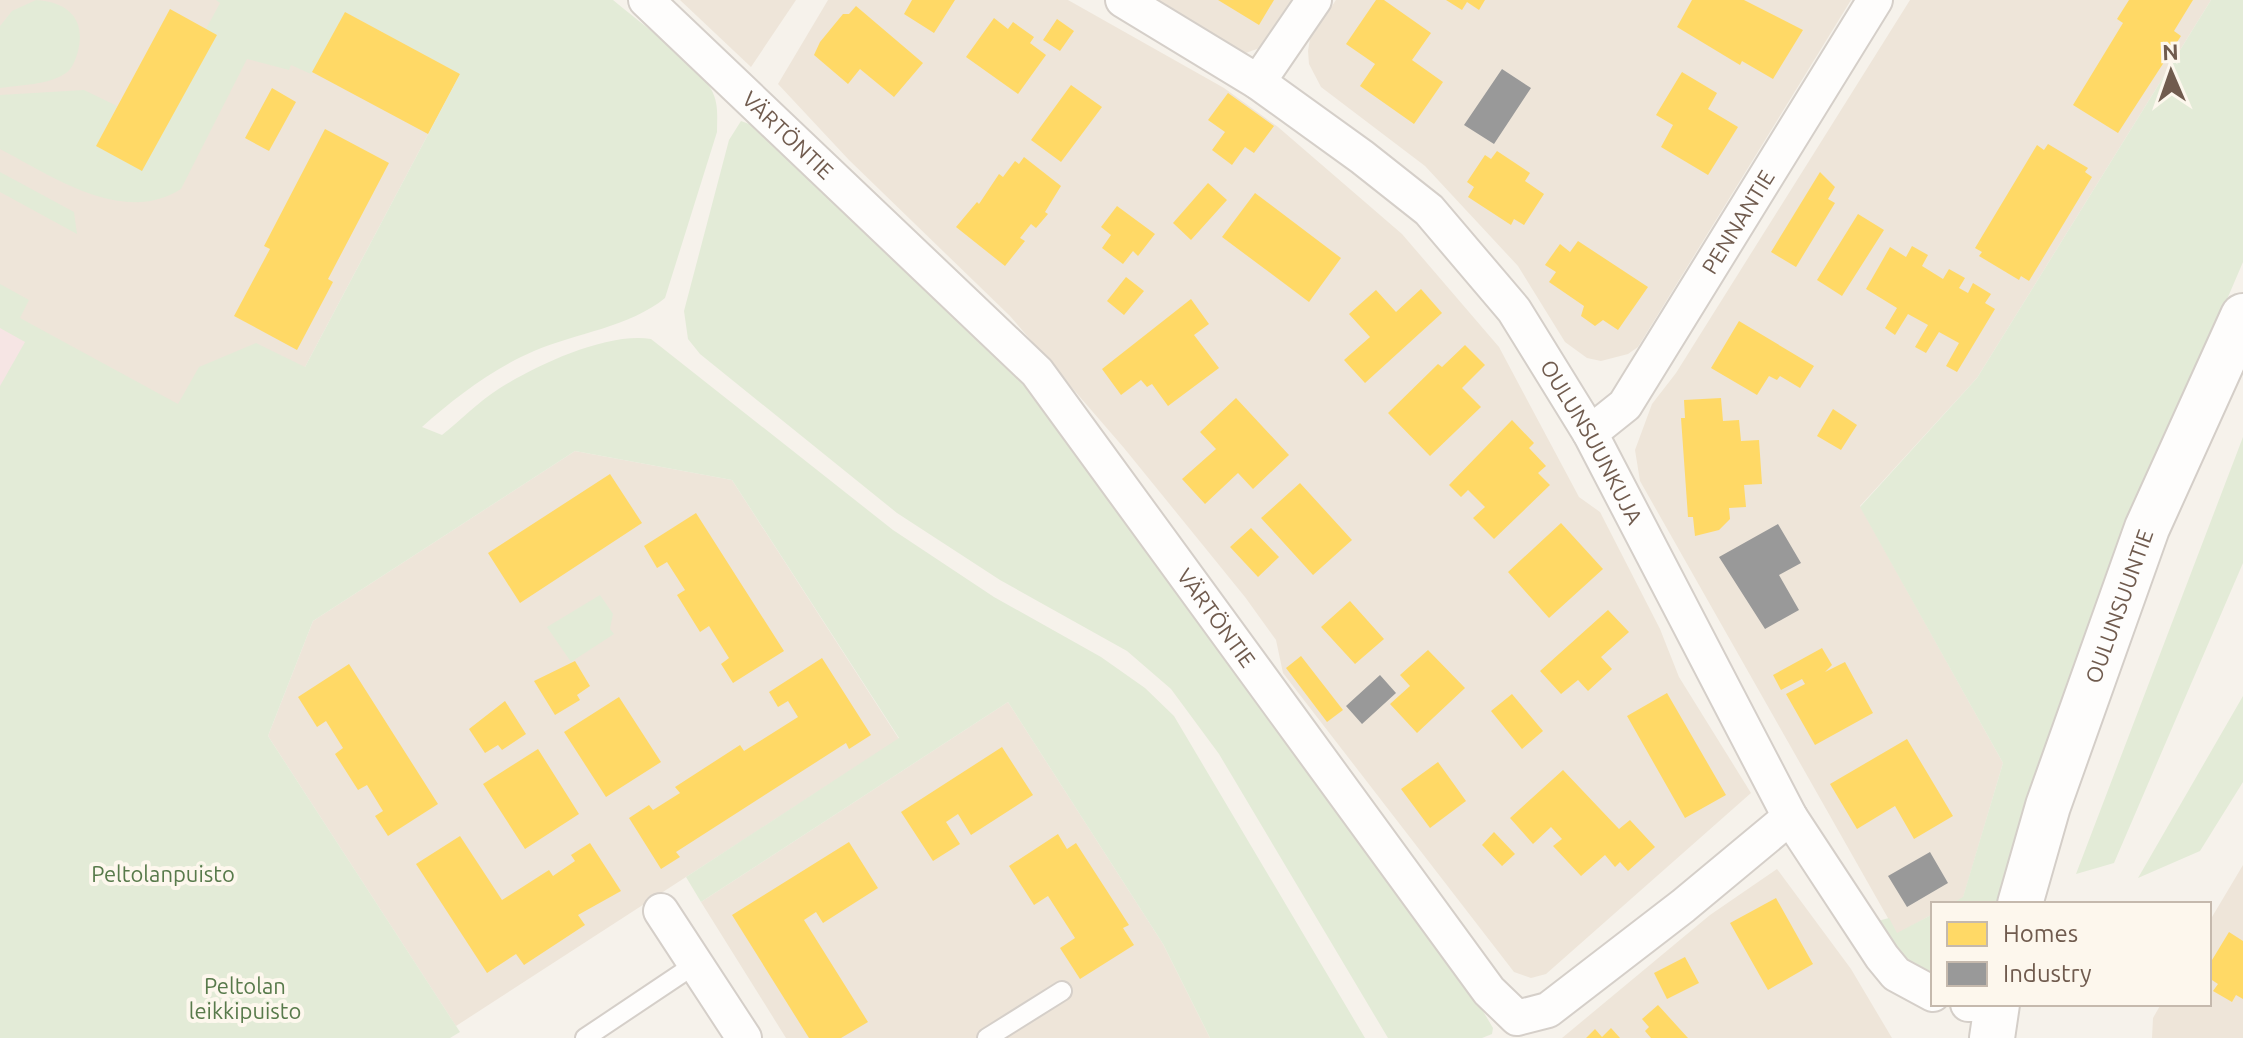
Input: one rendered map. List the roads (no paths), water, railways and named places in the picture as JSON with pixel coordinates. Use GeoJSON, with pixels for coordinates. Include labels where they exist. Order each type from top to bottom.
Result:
{"type":"FeatureCollection","features":[{"type":"Feature","properties":{"kind":"main road","name":"OULUNSUUNTIE"},"geometry":{"type":"LineString","coordinates":[[2021,902],[2048,806],[2147,528],[2243,316]]}},
{"type":"Feature","properties":{"kind":"main road"},"geometry":{"type":"LineString","coordinates":[[1992,1038],[1997,1006]]}},
{"type":"Feature","properties":{"kind":"street","name":"VÄRTÖNTIE"},"geometry":{"type":"LineString","coordinates":[[646,0],[1037,372],[1489,991],[1517,1018],[1548,1010],[1683,906],[1790,817]]}},
{"type":"Feature","properties":{"kind":"street","name":"OULUNSUUNKUJA"},"geometry":{"type":"LineString","coordinates":[[1123,0],[1258,82],[1429,210],[1514,310],[1590,433],[1790,817],[1882,957],[1896,974],[1931,993]]}},
{"type":"Feature","properties":{"kind":"street"},"geometry":{"type":"LineString","coordinates":[[1258,82],[1314,0]]}},
{"type":"Feature","properties":{"kind":"street","name":"PENNANTIE"},"geometry":{"type":"LineString","coordinates":[[1590,433],[1625,405],[1875,0]]}},
{"type":"Feature","properties":{"kind":"street"},"geometry":{"type":"LineString","coordinates":[[661,911],[744,1038]]}},
{"type":"Feature","properties":{"kind":"lane"},"geometry":{"type":"LineString","coordinates":[[585,1038],[697,963]]}},
{"type":"Feature","properties":{"kind":"lane"},"geometry":{"type":"LineString","coordinates":[[987,1038],[1062,991]]}},
{"type":"Feature","properties":{"kind":"park label","name":"Peltolanpuisto"},"geometry":{"type":"Point","coordinates":[163,874]}},
{"type":"Feature","properties":{"kind":"park label","name":"Peltolan leikkipuisto"},"geometry":{"type":"Point","coordinates":[245,998]}}]}
